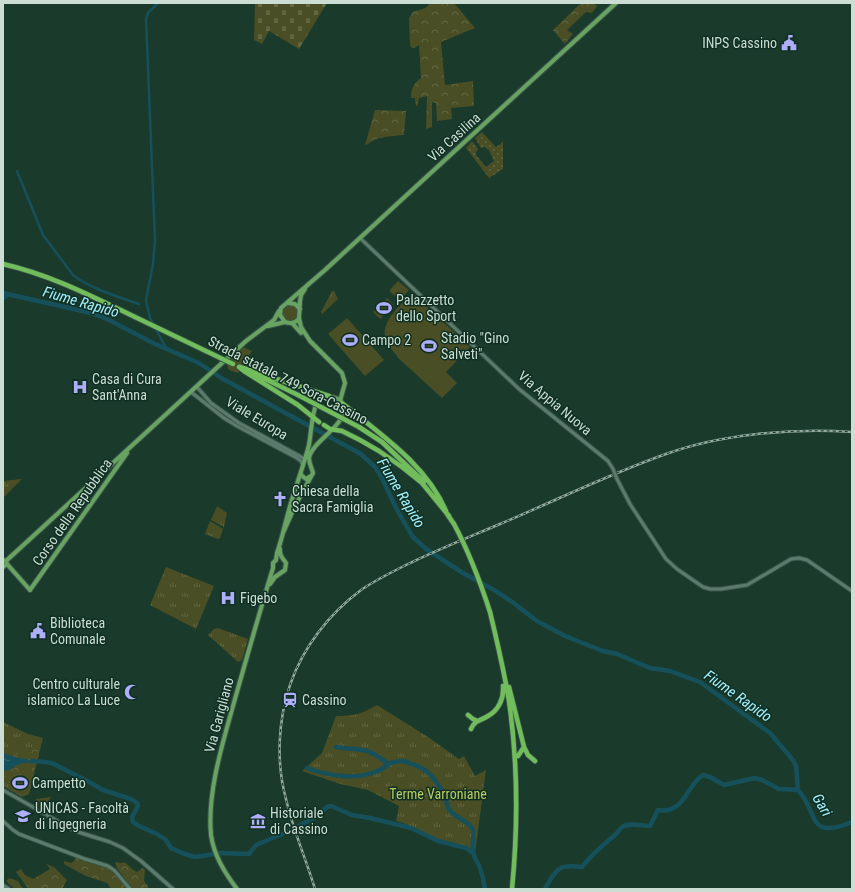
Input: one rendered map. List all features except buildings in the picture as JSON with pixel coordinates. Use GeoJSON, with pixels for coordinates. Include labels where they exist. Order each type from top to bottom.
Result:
{"type":"FeatureCollection","features":[{"type":"Feature","properties":{"kind":"highway","name":"Strada statale 749 Sora-Cassino"},"geometry":{"type":"LineString","coordinates":[[3,264],[61,282],[345,418],[382,442],[419,476],[454,524],[464,543],[490,612],[501,658],[509,701],[515,762],[515,862],[512,889]]}},
{"type":"Feature","properties":{"kind":"highway"},"geometry":{"type":"LineString","coordinates":[[239,367],[331,397]]}},
{"type":"Feature","properties":{"kind":"highway"},"geometry":{"type":"LineString","coordinates":[[239,367],[244,372],[298,405],[313,420],[331,430],[342,431],[360,440],[402,467],[422,484],[448,516]]}},
{"type":"Feature","properties":{"kind":"highway"},"geometry":{"type":"LineString","coordinates":[[341,402],[392,443],[418,468],[437,492],[448,516]]}},
{"type":"Feature","properties":{"kind":"highway"},"geometry":{"type":"LineString","coordinates":[[471,729],[477,721],[488,717],[501,703],[504,687],[501,658]]}},
{"type":"Feature","properties":{"kind":"highway"},"geometry":{"type":"LineString","coordinates":[[501,658],[524,747],[528,755],[535,761]]}},
{"type":"Feature","properties":{"kind":"highway"},"geometry":{"type":"LineString","coordinates":[[468,715],[477,721]]}},
{"type":"Feature","properties":{"kind":"highway"},"geometry":{"type":"LineString","coordinates":[[518,756],[524,747]]}},
{"type":"Feature","properties":{"kind":"main road","name":"Via Casilina"},"geometry":{"type":"LineString","coordinates":[[120,459],[131,447],[246,341],[274,320],[283,305],[288,303],[306,287],[616,3]]}},
{"type":"Feature","properties":{"kind":"main road"},"geometry":{"type":"LineString","coordinates":[[306,287],[301,296],[299,318],[301,331],[317,351],[340,375],[343,383],[340,392],[331,397]]}},
{"type":"Feature","properties":{"kind":"main road"},"geometry":{"type":"LineString","coordinates":[[288,303],[295,304],[299,308],[300,312]]}},
{"type":"Feature","properties":{"kind":"main road"},"geometry":{"type":"LineString","coordinates":[[280,309],[280,315],[285,322]]}},
{"type":"Feature","properties":{"kind":"main road"},"geometry":{"type":"LineString","coordinates":[[292,323],[299,318]]}},
{"type":"Feature","properties":{"kind":"main road"},"geometry":{"type":"LineString","coordinates":[[264,327],[276,323],[292,323],[342,374],[345,383],[341,402],[344,415],[310,455],[309,464],[313,471],[311,476],[306,479],[301,475],[301,473]]}},
{"type":"Feature","properties":{"kind":"main road"},"geometry":{"type":"LineString","coordinates":[[336,424],[328,426],[321,424],[316,417],[315,409],[318,401],[325,397],[331,397],[341,402]]}},
{"type":"Feature","properties":{"kind":"main road","name":"Via Garigliano"},"geometry":{"type":"LineString","coordinates":[[238,889],[228,876],[214,850],[210,822],[218,762],[251,639],[274,568],[273,563],[276,560],[303,466],[311,434],[315,409]]}},
{"type":"Feature","properties":{"kind":"main road"},"geometry":{"type":"LineString","coordinates":[[300,456],[305,457]]}},
{"type":"Feature","properties":{"kind":"main road"},"geometry":{"type":"LineString","coordinates":[[5,564],[120,459]]}},
{"type":"Feature","properties":{"kind":"main road","name":"Corso della Repubblica"},"geometry":{"type":"LineString","coordinates":[[5,564],[28,590],[30,590],[120,459]]}},
{"type":"Feature","properties":{"kind":"main road","name":"Via Garigliano"},"geometry":{"type":"LineString","coordinates":[[283,533],[311,476]]}},
{"type":"Feature","properties":{"kind":"main road","name":"Via Garigliano"},"geometry":{"type":"LineString","coordinates":[[267,588],[280,572],[285,570],[287,565],[280,554],[280,544]]}},
{"type":"Feature","properties":{"kind":"main road"},"geometry":{"type":"LineString","coordinates":[[276,560],[282,559]]}},
{"type":"Feature","properties":{"kind":"main road"},"geometry":{"type":"LineString","coordinates":[[274,568],[276,571],[280,572]]}},
{"type":"Feature","properties":{"kind":"street","name":"Via Appia Nuova"},"geometry":{"type":"LineString","coordinates":[[360,238],[519,389],[608,461],[630,504],[666,559],[703,587],[710,589],[721,589],[747,585],[791,559],[799,558],[807,560],[852,591]]}},
{"type":"Feature","properties":{"kind":"street","name":"Viale Europa"},"geometry":{"type":"LineString","coordinates":[[197,387],[211,403],[239,423],[300,456]]}},
{"type":"Feature","properties":{"kind":"street","name":"Viale Europa"},"geometry":{"type":"LineString","coordinates":[[191,392],[224,418],[297,458],[301,461],[303,466]]}},
{"type":"Feature","properties":{"kind":"street"},"geometry":{"type":"LineString","coordinates":[[305,457],[309,464]]}},
{"type":"Feature","properties":{"kind":"street"},"geometry":{"type":"LineString","coordinates":[[3,790],[75,831],[110,842],[123,848],[141,860],[173,889]]}},
{"type":"Feature","properties":{"kind":"street"},"geometry":{"type":"LineString","coordinates":[[3,821],[19,834],[85,860],[108,866],[115,871],[130,889]]}},
{"type":"Feature","properties":{"kind":"street"},"geometry":{"type":"LineString","coordinates":[[3,884],[10,889]]}},
{"type":"Feature","properties":{"kind":"green space"},"geometry":{"type":"Polygon","coordinates":[[[255,3],[327,3],[299,49],[269,31],[262,44],[254,40],[255,3]]]}},
{"type":"Feature","properties":{"kind":"green space"},"geometry":{"type":"Polygon","coordinates":[[[430,3],[454,3],[475,28],[441,42],[445,85],[473,81],[474,106],[451,108],[452,119],[437,121],[436,103],[432,102],[432,127],[426,129],[427,96],[419,98],[417,106],[415,98],[411,98],[413,86],[421,78],[419,45],[412,48],[410,45],[409,18],[413,12],[424,8],[430,3]]]}},
{"type":"Feature","properties":{"kind":"green space"},"geometry":{"type":"Polygon","coordinates":[[[581,3],[594,3],[597,6],[592,13],[586,12],[567,30],[573,34],[565,44],[553,30],[581,3]]]}},
{"type":"Feature","properties":{"kind":"green space"},"geometry":{"type":"Polygon","coordinates":[[[375,110],[406,111],[404,135],[376,139],[365,145],[375,110]]]}},
{"type":"Feature","properties":{"kind":"green space"},"geometry":{"type":"Polygon","coordinates":[[[482,132],[496,147],[503,142],[503,169],[489,178],[466,148],[472,141],[478,149],[476,155],[486,167],[494,161],[489,150],[484,147],[481,148],[475,138],[482,132]]]}},
{"type":"Feature","properties":{"kind":"green space"},"geometry":{"type":"Polygon","coordinates":[[[398,281],[409,290],[400,300],[389,291],[398,281]]]}},
{"type":"Feature","properties":{"kind":"green space"},"geometry":{"type":"Polygon","coordinates":[[[332,291],[334,291],[338,299],[322,314],[321,312],[332,291]]]}},
{"type":"Feature","properties":{"kind":"green space","name":"Stadio \"Gino Salveti\""},"geometry":{"type":"Polygon","coordinates":[[[412,293],[470,347],[446,372],[457,383],[442,398],[397,357],[386,340],[385,333],[388,320],[397,308],[412,293]]]}},
{"type":"Feature","properties":{"kind":"green space","name":"Palazzetto dello Sport"},"geometry":{"type":"Polygon","coordinates":[[[387,298],[394,305],[380,319],[373,312],[387,298]]]}},
{"type":"Feature","properties":{"kind":"green space"},"geometry":{"type":"Polygon","coordinates":[[[287,305],[293,305],[298,310],[296,319],[293,321],[287,321],[282,316],[282,310],[287,305]]]}},
{"type":"Feature","properties":{"kind":"green space","name":"Campo 2"},"geometry":{"type":"Polygon","coordinates":[[[347,318],[384,360],[365,376],[328,334],[347,318]]]}},
{"type":"Feature","properties":{"kind":"green space"},"geometry":{"type":"Polygon","coordinates":[[[243,347],[252,351],[238,373],[229,370],[226,363],[243,347]]]}},
{"type":"Feature","properties":{"kind":"green space"},"geometry":{"type":"Polygon","coordinates":[[[22,479],[3,498],[3,481],[22,479]]]}},
{"type":"Feature","properties":{"kind":"green space"},"geometry":{"type":"Polygon","coordinates":[[[217,506],[227,513],[224,527],[211,520],[217,506]]]}},
{"type":"Feature","properties":{"kind":"green space"},"geometry":{"type":"Polygon","coordinates":[[[210,521],[223,529],[220,538],[218,539],[205,534],[210,521]]]}},
{"type":"Feature","properties":{"kind":"green space"},"geometry":{"type":"Polygon","coordinates":[[[166,567],[214,586],[196,629],[150,605],[166,567]]]}},
{"type":"Feature","properties":{"kind":"green space"},"geometry":{"type":"Polygon","coordinates":[[[218,628],[248,639],[242,660],[238,662],[208,635],[214,629],[218,628]]]}},
{"type":"Feature","properties":{"kind":"green space","name":"Terme Varroniane"},"geometry":{"type":"Polygon","coordinates":[[[377,705],[428,737],[459,759],[464,756],[475,776],[486,770],[475,853],[458,845],[438,840],[396,821],[399,806],[368,790],[340,784],[302,771],[322,753],[336,716],[357,714],[367,711],[377,705]]]}},
{"type":"Feature","properties":{"kind":"green space"},"geometry":{"type":"Polygon","coordinates":[[[3,722],[28,734],[43,738],[29,794],[22,797],[3,786],[3,722]]]}},
{"type":"Feature","properties":{"kind":"green space"},"geometry":{"type":"Polygon","coordinates":[[[37,750],[39,757],[36,760],[19,758],[16,755],[19,752],[37,750]]]}},
{"type":"Feature","properties":{"kind":"green space"},"geometry":{"type":"Polygon","coordinates":[[[36,763],[34,772],[30,771],[11,777],[3,777],[3,770],[13,769],[20,764],[36,763]]]}},
{"type":"Feature","properties":{"kind":"green space","name":"Campetto"},"geometry":{"type":"Polygon","coordinates":[[[14,777],[29,781],[27,788],[12,785],[14,777]]]}},
{"type":"Feature","properties":{"kind":"green space"},"geometry":{"type":"Polygon","coordinates":[[[51,797],[43,811],[35,802],[36,799],[51,797]]]}},
{"type":"Feature","properties":{"kind":"green space"},"geometry":{"type":"Polygon","coordinates":[[[77,856],[88,862],[106,866],[118,876],[128,889],[111,889],[107,883],[86,876],[64,864],[64,861],[71,863],[77,856]]]}},
{"type":"Feature","properties":{"kind":"green space"},"geometry":{"type":"Polygon","coordinates":[[[115,862],[124,862],[137,872],[143,868],[145,870],[144,881],[148,886],[147,889],[132,889],[117,868],[115,862]]]}},
{"type":"Feature","properties":{"kind":"green space"},"geometry":{"type":"Polygon","coordinates":[[[46,864],[54,867],[67,880],[62,889],[30,889],[16,872],[21,869],[25,875],[33,879],[50,869],[46,864]]]}},
{"type":"Feature","properties":{"kind":"green space"},"geometry":{"type":"Polygon","coordinates":[[[9,878],[18,881],[23,889],[14,889],[6,881],[9,878]]]}},
{"type":"Feature","properties":{"kind":"water"},"geometry":{"type":"Polygon","coordinates":[[[3,752],[19,758],[37,761],[20,764],[4,771],[3,752]]]}},
{"type":"Feature","properties":{"kind":"waterway"},"geometry":{"type":"LineString","coordinates":[[158,3],[148,13],[146,19],[155,240],[153,264],[146,300],[150,318],[166,348]]}},
{"type":"Feature","properties":{"kind":"waterway"},"geometry":{"type":"LineString","coordinates":[[17,171],[43,235],[73,275],[96,288],[139,304]]}},
{"type":"Feature","properties":{"kind":"waterway","name":"Fiume Rapido"},"geometry":{"type":"LineString","coordinates":[[3,293],[91,313],[107,319],[155,344],[199,363],[223,379],[361,454],[376,468],[412,536],[426,549],[511,601],[537,621],[565,636],[603,651],[617,654],[650,668],[670,671],[700,682],[770,733],[793,760],[796,766],[798,790]]}},
{"type":"Feature","properties":{"kind":"waterway","name":"Fiume Rapido"},"geometry":{"type":"LineString","coordinates":[[3,297],[6,293]]}},
{"type":"Feature","properties":{"kind":"waterway","name":"Fiume Rapido"},"geometry":{"type":"LineString","coordinates":[[3,299],[10,295]]}},
{"type":"Feature","properties":{"kind":"waterway","name":"Gari"},"geometry":{"type":"LineString","coordinates":[[336,747],[364,750],[375,754],[388,764]]}},
{"type":"Feature","properties":{"kind":"waterway"},"geometry":{"type":"LineString","coordinates":[[32,761],[52,763],[103,790],[131,799],[137,803],[138,806],[132,817],[133,822],[166,840],[171,848],[195,857],[221,853],[249,854],[256,845],[287,832],[314,818],[327,807],[331,806],[352,815],[411,828],[438,841],[466,848],[473,853]]}},
{"type":"Feature","properties":{"kind":"waterway"},"geometry":{"type":"LineString","coordinates":[[307,768],[332,775],[358,776],[375,772],[390,763],[403,761],[427,771],[444,794],[447,805],[452,813],[469,824],[473,830],[473,853],[479,865],[485,889]]}},
{"type":"Feature","properties":{"kind":"waterway"},"geometry":{"type":"LineString","coordinates":[[545,889],[555,872],[568,866],[582,867],[622,827],[632,824],[650,826],[658,810],[668,810],[674,808],[679,804],[694,783],[703,775],[710,777],[724,785],[755,778],[779,789],[798,790]]}},
{"type":"Feature","properties":{"kind":"waterway","name":"Gari"},"geometry":{"type":"LineString","coordinates":[[798,790],[820,826],[827,828],[837,827],[852,822]]}},
{"type":"Feature","properties":{"kind":"railway"},"geometry":{"type":"LineString","coordinates":[[315,889],[292,822],[283,785],[280,756],[281,727],[286,698],[295,671],[318,632],[349,599],[376,581],[426,556],[603,479],[687,447],[733,437],[758,434],[806,431],[852,432]]}},
{"type":"Feature","properties":{"kind":"place","name":"INPS Cassino"},"geometry":{"type":"Point","coordinates":[789,43]}},
{"type":"Feature","properties":{"kind":"place","name":"Palazzetto dello Sport"},"geometry":{"type":"Point","coordinates":[384,308]}},
{"type":"Feature","properties":{"kind":"place","name":"Campo 2"},"geometry":{"type":"Point","coordinates":[350,340]}},
{"type":"Feature","properties":{"kind":"place","name":"Stadio \"Gino Salveti\""},"geometry":{"type":"Point","coordinates":[429,346]}},
{"type":"Feature","properties":{"kind":"place","name":"Casa di Cura Sant'Anna"},"geometry":{"type":"Point","coordinates":[80,387]}},
{"type":"Feature","properties":{"kind":"place","name":"Chiesa della Sacra Famiglia"},"geometry":{"type":"Point","coordinates":[280,499]}},
{"type":"Feature","properties":{"kind":"place","name":"Figebo"},"geometry":{"type":"Point","coordinates":[228,598]}},
{"type":"Feature","properties":{"kind":"place","name":"Biblioteca Comunale"},"geometry":{"type":"Point","coordinates":[38,631]}},
{"type":"Feature","properties":{"kind":"place","name":"Centro culturale islamico La Luce"},"geometry":{"type":"Point","coordinates":[132,692]}},
{"type":"Feature","properties":{"kind":"place","name":"Cassino"},"geometry":{"type":"Point","coordinates":[290,700]}},
{"type":"Feature","properties":{"kind":"place","name":"Campetto"},"geometry":{"type":"Point","coordinates":[20,783]}},
{"type":"Feature","properties":{"kind":"place","name":"UNICAS - Facoltà di Ingegneria"},"geometry":{"type":"Point","coordinates":[23,816]}},
{"type":"Feature","properties":{"kind":"place","name":"Historiale di Cassino"},"geometry":{"type":"Point","coordinates":[258,821]}}]}
